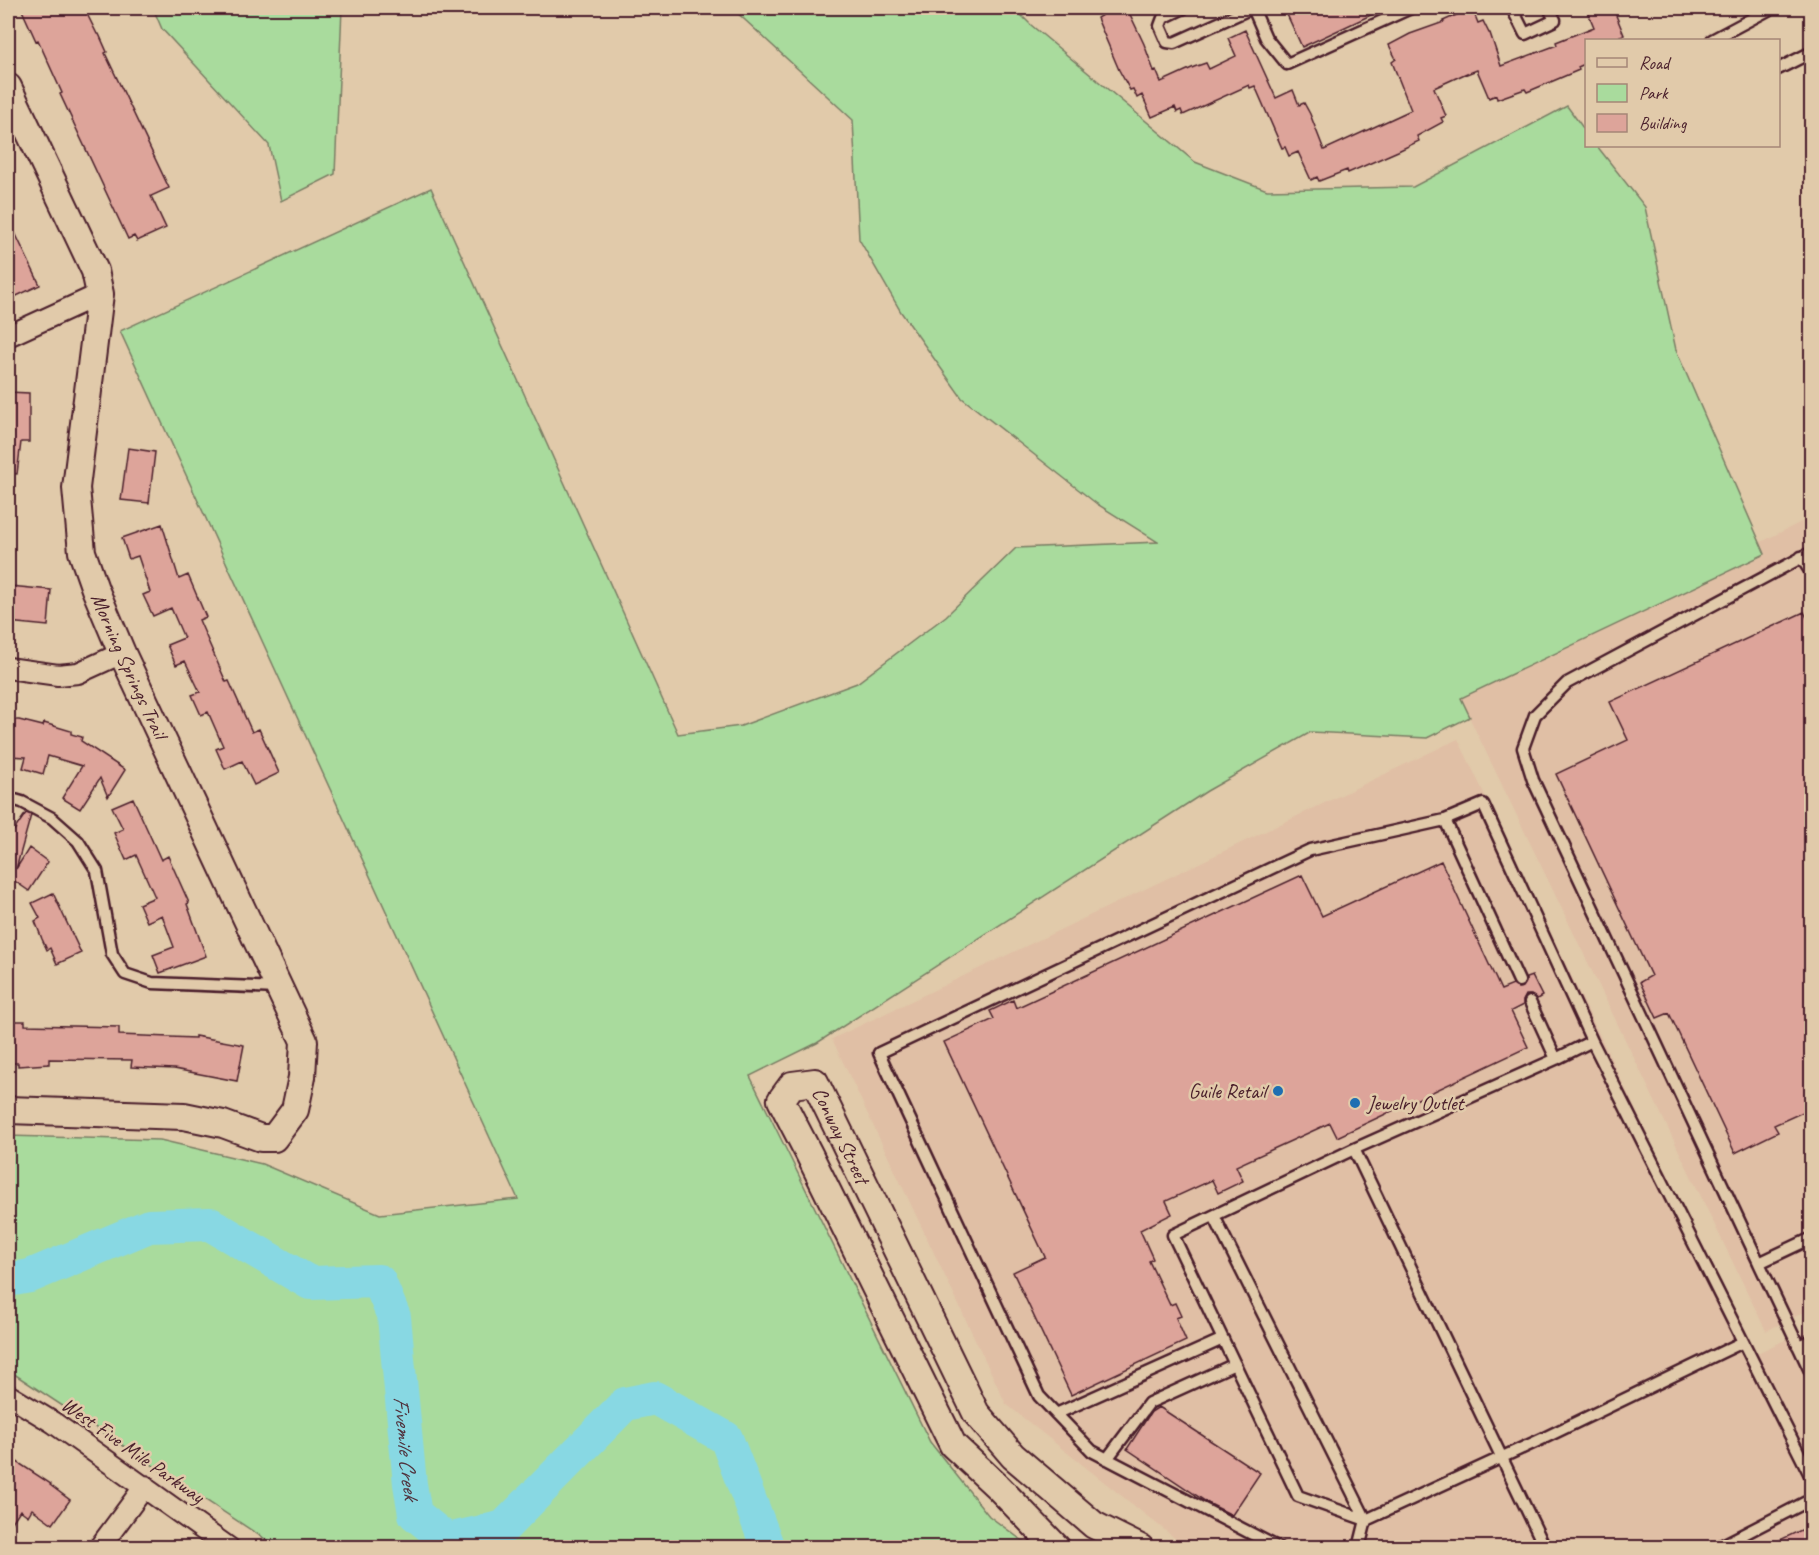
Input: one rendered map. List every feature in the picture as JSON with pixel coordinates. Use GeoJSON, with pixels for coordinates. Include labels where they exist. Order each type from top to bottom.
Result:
{"type":"FeatureCollection","features":[{"type":"Feature","properties":{"kind":"street","name":"Morning Springs Trail"},"geometry":{"type":"LineString","coordinates":[[8,87],[95,271],[100,294],[76,488],[82,552],[122,653],[304,1041],[302,1077],[295,1110],[274,1138],[261,1138],[223,1124],[184,1116],[8,1110]]}},
{"type":"Feature","properties":{"kind":"street"},"geometry":{"type":"LineString","coordinates":[[8,336],[100,294]]}},
{"type":"Feature","properties":{"kind":"street"},"geometry":{"type":"LineString","coordinates":[[8,668],[58,675],[78,673],[122,653]]}},
{"type":"Feature","properties":{"kind":"street","name":"Conway Street"},"geometry":{"type":"LineString","coordinates":[[1057,1548],[999,1488],[953,1445],[780,1100],[792,1086],[815,1082],[976,1413],[1013,1456],[1094,1525],[1140,1548]]}},
{"type":"Feature","properties":{"kind":"street","name":"West Five Mile Parkway"},"geometry":{"type":"LineString","coordinates":[[8,1395],[54,1423],[229,1548]]}},
{"type":"Feature","properties":{"kind":"street"},"geometry":{"type":"LineString","coordinates":[[99,1548],[145,1486]]}},
{"type":"Feature","properties":{"kind":"lane"},"geometry":{"type":"LineString","coordinates":[[1184,8],[1163,18],[1160,26],[1167,42],[1174,43],[1252,8],[1266,38],[1287,64],[1411,8]]}},
{"type":"Feature","properties":{"kind":"lane"},"geometry":{"type":"LineString","coordinates":[[1512,8],[1525,34],[1555,20],[1549,8]]}},
{"type":"Feature","properties":{"kind":"lane"},"geometry":{"type":"LineString","coordinates":[[1714,39],[1772,8]]}},
{"type":"Feature","properties":{"kind":"lane"},"geometry":{"type":"LineString","coordinates":[[1780,68],[1812,51]]}},
{"type":"Feature","properties":{"kind":"lane"},"geometry":{"type":"LineString","coordinates":[[1812,552],[1567,683],[1534,715],[1522,748],[1533,780],[1812,1375]]}},
{"type":"Feature","properties":{"kind":"lane"},"geometry":{"type":"LineString","coordinates":[[1801,557],[1812,574]]}},
{"type":"Feature","properties":{"kind":"lane"},"geometry":{"type":"LineString","coordinates":[[8,798],[22,802],[52,818],[78,841],[97,871],[112,954],[125,974],[152,983],[279,988]]}},
{"type":"Feature","properties":{"kind":"lane"},"geometry":{"type":"LineString","coordinates":[[1279,1548],[1092,1451],[1039,1396],[879,1053],[1310,850],[1445,820],[1483,804],[1592,1041],[1812,1479]]}},
{"type":"Feature","properties":{"kind":"lane"},"geometry":{"type":"LineString","coordinates":[[1445,820],[1519,981]]}},
{"type":"Feature","properties":{"kind":"lane"},"geometry":{"type":"LineString","coordinates":[[1530,1002],[1556,1059]]}},
{"type":"Feature","properties":{"kind":"lane"},"geometry":{"type":"LineString","coordinates":[[1592,1041],[1353,1149],[1173,1235],[1298,1496],[1366,1520],[1743,1342]]}},
{"type":"Feature","properties":{"kind":"lane"},"geometry":{"type":"LineString","coordinates":[[1353,1149],[1545,1548]]}},
{"type":"Feature","properties":{"kind":"lane"},"geometry":{"type":"LineString","coordinates":[[1214,1216],[1366,1520],[1359,1548]]}},
{"type":"Feature","properties":{"kind":"lane"},"geometry":{"type":"LineString","coordinates":[[1759,1263],[1812,1238]]}},
{"type":"Feature","properties":{"kind":"lane"},"geometry":{"type":"LineString","coordinates":[[1056,1414],[1223,1339]]}},
{"type":"Feature","properties":{"kind":"lane"},"geometry":{"type":"LineString","coordinates":[[1798,1346],[1812,1340]]}},
{"type":"Feature","properties":{"kind":"lane"},"geometry":{"type":"LineString","coordinates":[[1107,1459],[1149,1403],[1235,1364]]}},
{"type":"Feature","properties":{"kind":"lane"},"geometry":{"type":"LineString","coordinates":[[1717,1548],[1812,1499]]}},
{"type":"Feature","properties":{"kind":"shaded area"},"geometry":{"type":"Polygon","coordinates":[[[1811,517],[1811,1309],[1766,1331],[1458,694],[1811,517]]]}},
{"type":"Feature","properties":{"kind":"shaded area"},"geometry":{"type":"Polygon","coordinates":[[[1458,739],[1753,1355],[1811,1328],[1811,1547],[1186,1547],[1006,1404],[832,1039],[1458,739]]]}},
{"type":"Feature","properties":{"kind":"green space"},"geometry":{"type":"Polygon","coordinates":[[[153,8],[342,8],[335,174],[281,201],[269,145],[162,29],[153,8]]]}},
{"type":"Feature","properties":{"kind":"green space"},"geometry":{"type":"Polygon","coordinates":[[[732,8],[1014,8],[1031,25],[1195,162],[1267,190],[1413,187],[1567,106],[1585,131],[1585,147],[1598,147],[1645,207],[1676,350],[1765,554],[1461,698],[1470,717],[1427,738],[1311,732],[1207,791],[817,1043],[750,1076],[930,1442],[989,1516],[1031,1547],[277,1547],[8,1370],[8,1136],[160,1140],[262,1164],[380,1214],[518,1199],[120,331],[431,188],[678,734],[741,726],[857,683],[946,616],[1016,548],[1158,542],[1097,504],[962,398],[901,312],[859,239],[853,120],[732,8]]]}},
{"type":"Feature","properties":{"kind":"building"},"geometry":{"type":"Polygon","coordinates":[[[21,8],[84,8],[99,34],[107,52],[105,53],[169,188],[151,196],[166,228],[137,241],[134,236],[128,239],[60,94],[62,93],[38,40],[36,41],[21,8]]]}},
{"type":"Feature","properties":{"kind":"building"},"geometry":{"type":"Polygon","coordinates":[[[1098,8],[1127,8],[1161,82],[1206,63],[1209,69],[1236,56],[1228,38],[1245,30],[1276,98],[1293,90],[1299,105],[1304,103],[1310,114],[1324,150],[1411,110],[1392,62],[1396,59],[1389,45],[1472,8],[1478,23],[1483,21],[1490,33],[1501,66],[1557,45],[1556,42],[1594,27],[1586,8],[1613,8],[1624,35],[1620,36],[1622,39],[1585,39],[1585,64],[1578,67],[1579,70],[1527,92],[1525,89],[1497,99],[1496,95],[1489,98],[1477,70],[1434,88],[1446,116],[1441,118],[1443,122],[1417,136],[1419,141],[1398,151],[1348,173],[1347,170],[1319,181],[1317,177],[1311,180],[1298,152],[1289,156],[1285,147],[1282,148],[1255,86],[1250,88],[1249,85],[1183,115],[1181,110],[1177,112],[1175,107],[1152,117],[1142,95],[1137,98],[1119,70],[1097,18],[1102,15],[1098,8]]]}},
{"type":"Feature","properties":{"kind":"building"},"geometry":{"type":"Polygon","coordinates":[[[1284,8],[1386,8],[1302,47],[1284,8]]]}},
{"type":"Feature","properties":{"kind":"building"},"geometry":{"type":"Polygon","coordinates":[[[8,218],[40,285],[8,300],[8,218]]]}},
{"type":"Feature","properties":{"kind":"building"},"geometry":{"type":"Polygon","coordinates":[[[8,392],[29,393],[29,442],[21,442],[17,474],[8,473],[8,392]]]}},
{"type":"Feature","properties":{"kind":"building"},"geometry":{"type":"Polygon","coordinates":[[[128,448],[155,452],[149,503],[121,500],[128,448]]]}},
{"type":"Feature","properties":{"kind":"building"},"geometry":{"type":"Polygon","coordinates":[[[162,524],[179,579],[188,575],[206,617],[199,620],[226,682],[229,681],[252,732],[259,729],[279,773],[254,785],[242,761],[225,769],[216,749],[223,746],[208,712],[201,715],[192,695],[200,692],[185,661],[176,665],[167,645],[184,638],[171,608],[153,616],[143,595],[150,592],[138,556],[129,559],[122,538],[162,524]]]}},
{"type":"Feature","properties":{"kind":"building"},"geometry":{"type":"Polygon","coordinates":[[[10,586],[51,590],[48,626],[8,622],[10,586]]]}},
{"type":"Feature","properties":{"kind":"building"},"geometry":{"type":"Polygon","coordinates":[[[1804,612],[1812,627],[1812,1108],[1774,1125],[1778,1132],[1735,1153],[1669,1013],[1657,1018],[1640,982],[1651,976],[1556,774],[1628,740],[1610,702],[1804,612]]]}},
{"type":"Feature","properties":{"kind":"building"},"geometry":{"type":"Polygon","coordinates":[[[8,720],[19,720],[43,726],[44,723],[71,731],[71,734],[82,737],[81,741],[125,770],[108,797],[100,778],[80,809],[62,798],[82,766],[48,756],[43,774],[23,768],[26,757],[8,756],[8,720]]]}},
{"type":"Feature","properties":{"kind":"building"},"geometry":{"type":"Polygon","coordinates":[[[133,798],[161,860],[168,856],[189,903],[187,904],[206,956],[160,973],[153,955],[174,947],[162,915],[147,922],[139,904],[155,897],[136,855],[126,860],[114,833],[123,829],[112,807],[133,798]]]}},
{"type":"Feature","properties":{"kind":"building"},"geometry":{"type":"Polygon","coordinates":[[[26,813],[31,815],[16,869],[29,848],[48,862],[29,891],[13,880],[12,884],[8,883],[8,839],[26,813]]]}},
{"type":"Feature","properties":{"kind":"building"},"geometry":{"type":"Polygon","coordinates":[[[1441,861],[1501,990],[1513,985],[1518,988],[1523,987],[1526,978],[1532,976],[1542,996],[1537,999],[1526,995],[1523,1005],[1511,1011],[1528,1047],[1337,1137],[1330,1123],[1236,1166],[1243,1181],[1218,1193],[1212,1180],[1166,1201],[1172,1214],[1140,1230],[1153,1259],[1149,1261],[1170,1305],[1175,1303],[1181,1316],[1176,1318],[1186,1341],[1071,1395],[1013,1272],[1045,1257],[944,1042],[994,1019],[990,1011],[1013,1000],[1016,1008],[1302,875],[1322,916],[1441,861]]]}},
{"type":"Feature","properties":{"kind":"building"},"geometry":{"type":"Polygon","coordinates":[[[53,893],[81,953],[57,964],[50,948],[47,950],[42,939],[35,921],[40,918],[32,903],[53,893]]]}},
{"type":"Feature","properties":{"kind":"building"},"geometry":{"type":"Polygon","coordinates":[[[8,1021],[25,1021],[25,1025],[119,1027],[119,1035],[195,1038],[195,1036],[244,1045],[237,1081],[174,1069],[131,1067],[132,1060],[49,1059],[49,1064],[18,1066],[18,1063],[8,1063],[8,1021]]]}},
{"type":"Feature","properties":{"kind":"building"},"geometry":{"type":"Polygon","coordinates":[[[1159,1407],[1260,1473],[1232,1515],[1208,1503],[1127,1449],[1151,1412],[1159,1407]]]}},
{"type":"Feature","properties":{"kind":"building"},"geometry":{"type":"Polygon","coordinates":[[[8,1456],[51,1484],[70,1500],[53,1524],[32,1509],[28,1516],[20,1510],[8,1529],[8,1456]]]}},
{"type":"Feature","properties":{"kind":"building"},"geometry":{"type":"Polygon","coordinates":[[[1812,1525],[1812,1548],[1763,1548],[1812,1525]]]}},
{"type":"Feature","properties":{"kind":"waterway","name":"Fivemile Creek"},"geometry":{"type":"LineString","coordinates":[[8,1280],[30,1276],[149,1226],[210,1224],[310,1283],[379,1281],[394,1317],[415,1514],[447,1540],[504,1527],[625,1404],[655,1398],[726,1438],[768,1548]]}},
{"type":"Feature","properties":{"kind":"place","name":"Guile Retail"},"geometry":{"type":"Point","coordinates":[1278,1091]}},
{"type":"Feature","properties":{"kind":"place","name":"Jewelry Outlet"},"geometry":{"type":"Point","coordinates":[1355,1103]}}]}
